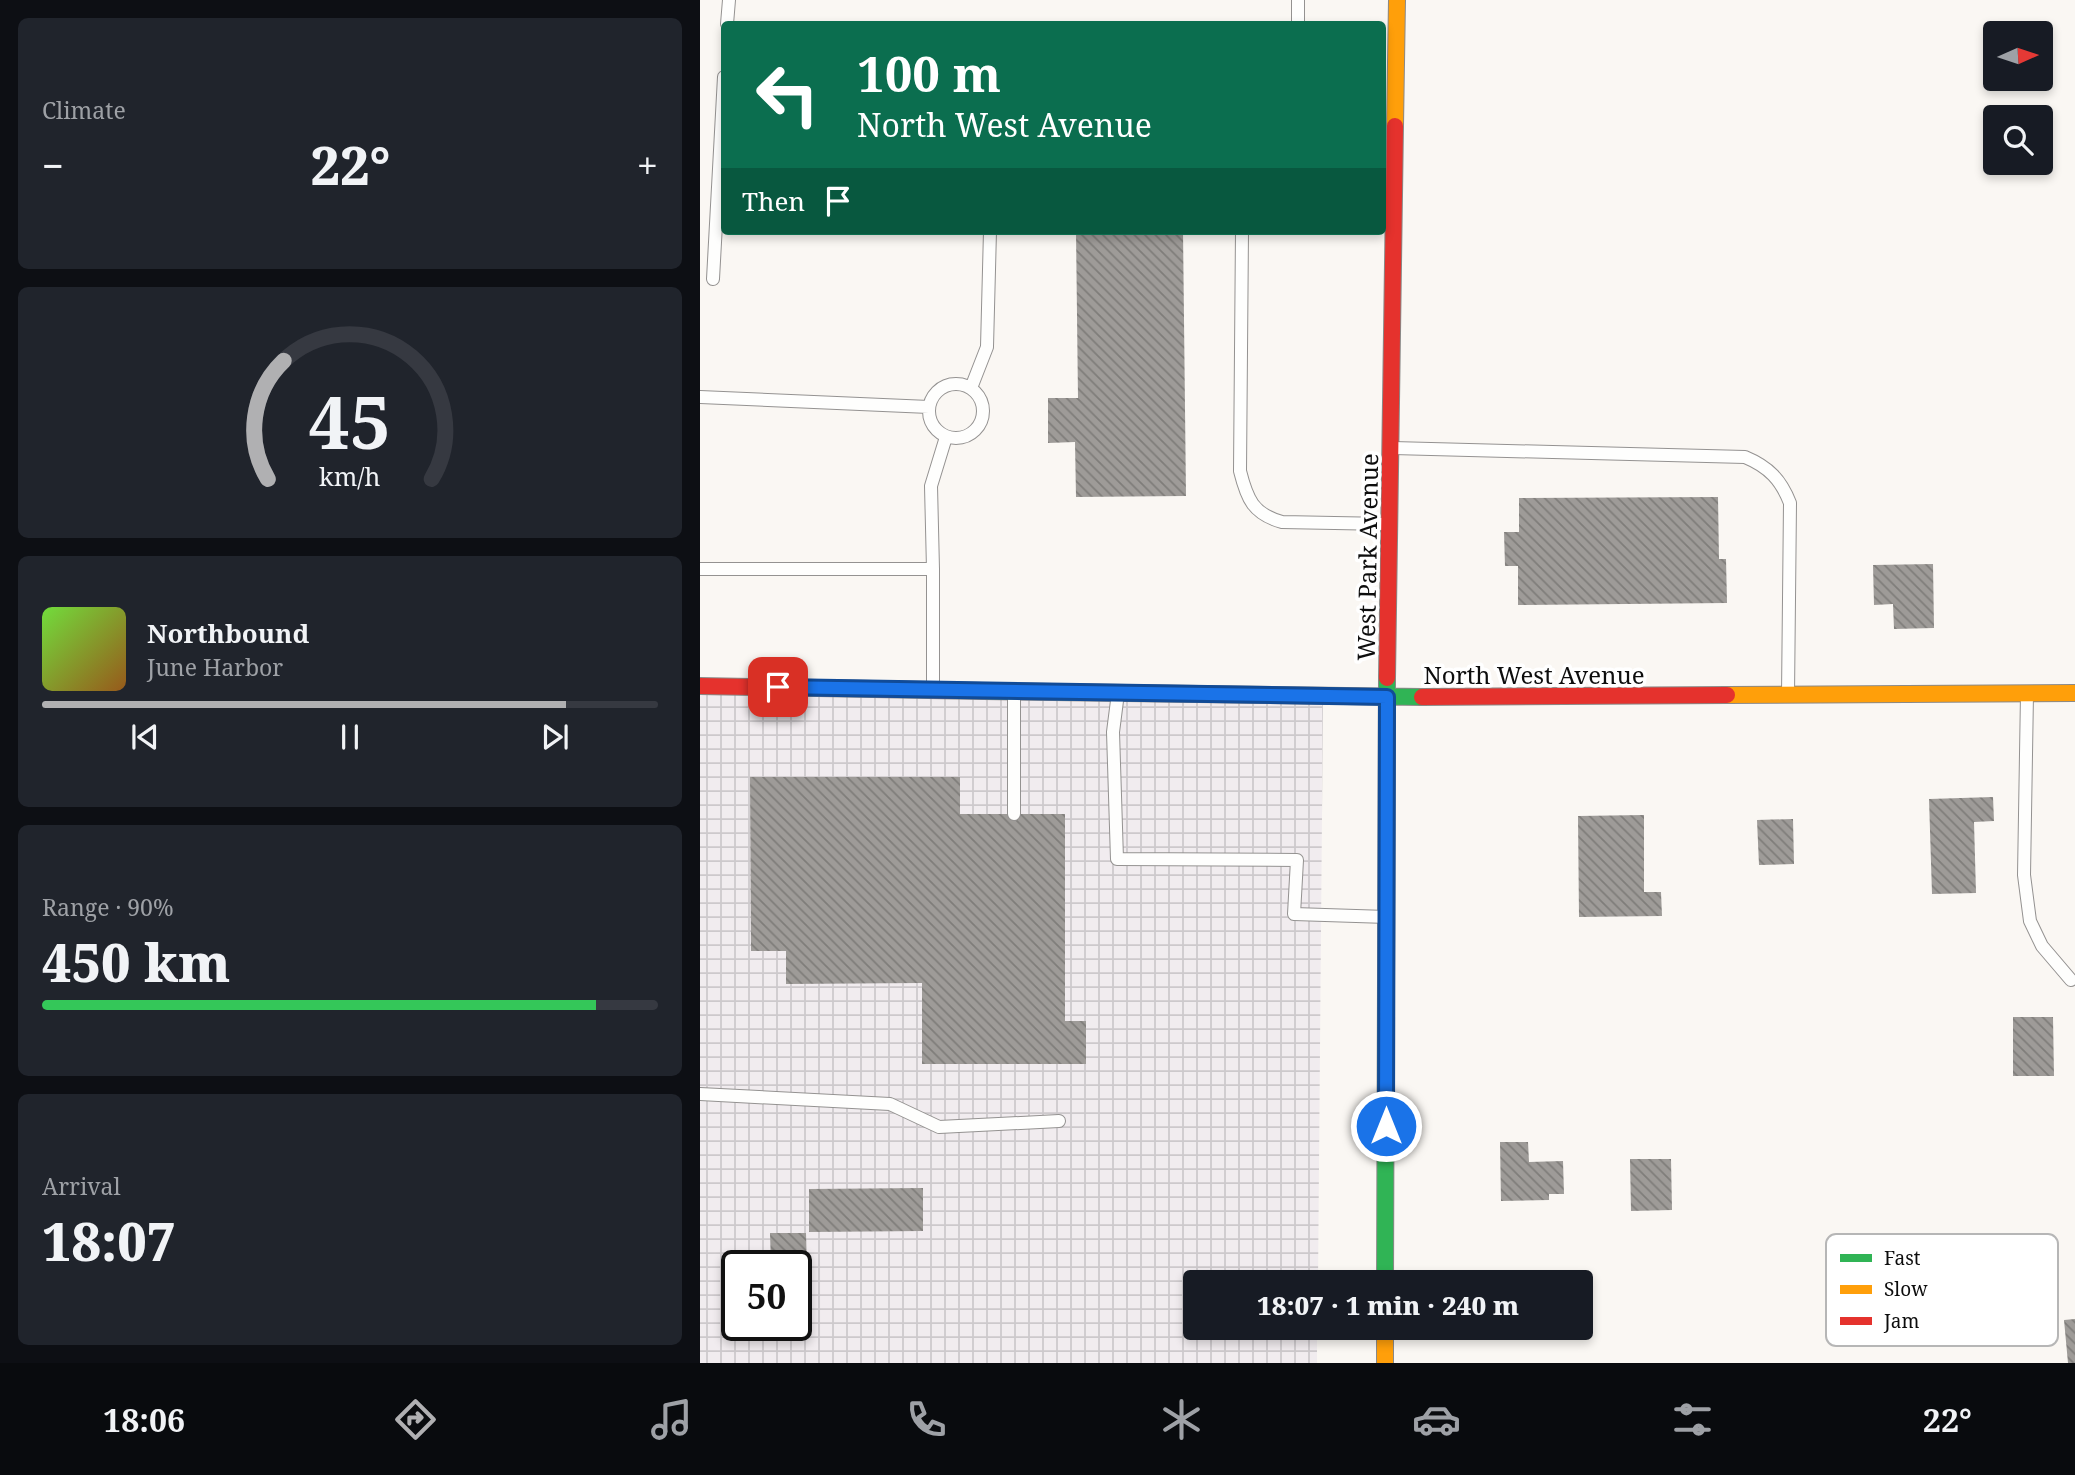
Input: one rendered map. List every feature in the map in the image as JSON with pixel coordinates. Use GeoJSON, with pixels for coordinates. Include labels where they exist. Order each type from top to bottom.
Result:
{"type":"FeatureCollection","features":[{"type":"Feature","properties":{"kind":"street","name":"West Park Avenue"},"geometry":{"type":"LineString","coordinates":[[1385,1270],[1387,697],[1392,448],[1389,49],[1397,0]]}},
{"type":"Feature","properties":{"kind":"street","name":"North West Avenue"},"geometry":{"type":"LineString","coordinates":[[700,685],[1387,697],[2075,693]]}},
{"type":"Feature","properties":{"kind":"street"},"geometry":{"type":"LineString","coordinates":[[1385,1340],[1385,1363]]}},
{"type":"Feature","properties":{"kind":"lane"},"geometry":{"type":"LineString","coordinates":[[727,21],[729,0]]}},
{"type":"Feature","properties":{"kind":"lane"},"geometry":{"type":"LineString","coordinates":[[1298,0],[1298,21]]}},
{"type":"Feature","properties":{"kind":"lane"},"geometry":{"type":"LineString","coordinates":[[713,279],[721,132]]}},
{"type":"Feature","properties":{"kind":"lane"},"geometry":{"type":"LineString","coordinates":[[971,388],[986,347],[990,235]]}},
{"type":"Feature","properties":{"kind":"lane"},"geometry":{"type":"LineString","coordinates":[[1242,235],[1240,471],[1252,507],[1266,517],[1282,522],[1391,524]]}},
{"type":"Feature","properties":{"kind":"lane"},"geometry":{"type":"LineString","coordinates":[[953,384],[971,388],[982,402],[982,420],[972,434],[955,439],[946,437],[933,425],[929,407],[932,399],[945,386],[953,384]]}},
{"type":"Feature","properties":{"kind":"lane"},"geometry":{"type":"LineString","coordinates":[[700,397],[929,407]]}},
{"type":"Feature","properties":{"kind":"lane"},"geometry":{"type":"LineString","coordinates":[[933,689],[931,486],[946,437]]}},
{"type":"Feature","properties":{"kind":"lane"},"geometry":{"type":"LineString","coordinates":[[1392,448],[1745,457],[1764,465],[1777,477],[1790,503],[1788,695]]}},
{"type":"Feature","properties":{"kind":"lane"},"geometry":{"type":"LineString","coordinates":[[700,569],[933,569]]}},
{"type":"Feature","properties":{"kind":"lane"},"geometry":{"type":"LineString","coordinates":[[1014,691],[1014,814]]}},
{"type":"Feature","properties":{"kind":"lane"},"geometry":{"type":"LineString","coordinates":[[1118,693],[1113,732],[1116,859],[1297,860],[1294,914],[1387,917]]}},
{"type":"Feature","properties":{"kind":"lane"},"geometry":{"type":"LineString","coordinates":[[2027,694],[2024,875],[2030,921],[2042,946],[2071,979]]}},
{"type":"Feature","properties":{"kind":"lane"},"geometry":{"type":"LineString","coordinates":[[700,1094],[890,1104],[939,1127],[1059,1121]]}},
{"type":"Feature","properties":{"kind":"shaded area"},"geometry":{"type":"Polygon","coordinates":[[[700,689],[1323,697],[1318,1270],[1183,1270],[1183,1340],[1317,1340],[1317,1363],[700,1363],[700,689]]]}},
{"type":"Feature","properties":{"kind":"building"},"geometry":{"type":"Polygon","coordinates":[[[1076,235],[1183,235],[1186,496],[1076,497],[1075,442],[1048,443],[1048,398],[1078,398],[1076,235]]]}},
{"type":"Feature","properties":{"kind":"building"},"geometry":{"type":"Polygon","coordinates":[[[1718,497],[1719,559],[1726,559],[1727,603],[1518,605],[1518,566],[1505,566],[1504,532],[1519,532],[1519,498],[1718,497]]]}},
{"type":"Feature","properties":{"kind":"building"},"geometry":{"type":"Polygon","coordinates":[[[1933,564],[1934,628],[1894,629],[1893,604],[1874,605],[1873,565],[1933,564]]]}},
{"type":"Feature","properties":{"kind":"building"},"geometry":{"type":"Polygon","coordinates":[[[750,777],[960,777],[960,814],[1065,814],[1065,1021],[1086,1021],[1086,1064],[922,1064],[922,983],[786,984],[786,951],[751,951],[750,777]]]}},
{"type":"Feature","properties":{"kind":"building"},"geometry":{"type":"Polygon","coordinates":[[[1993,797],[1994,821],[1974,822],[1976,893],[1932,894],[1929,799],[1993,797]]]}},
{"type":"Feature","properties":{"kind":"building"},"geometry":{"type":"Polygon","coordinates":[[[1644,815],[1644,892],[1661,892],[1662,916],[1579,917],[1578,816],[1644,815]]]}},
{"type":"Feature","properties":{"kind":"building"},"geometry":{"type":"Polygon","coordinates":[[[1793,819],[1794,864],[1759,865],[1757,820],[1793,819]]]}},
{"type":"Feature","properties":{"kind":"building"},"geometry":{"type":"Polygon","coordinates":[[[2013,1017],[2053,1017],[2054,1076],[2013,1076],[2013,1017]]]}},
{"type":"Feature","properties":{"kind":"building"},"geometry":{"type":"Polygon","coordinates":[[[1500,1142],[1528,1142],[1529,1162],[1563,1161],[1564,1194],[1549,1194],[1549,1200],[1501,1201],[1500,1142]]]}},
{"type":"Feature","properties":{"kind":"building"},"geometry":{"type":"Polygon","coordinates":[[[1630,1159],[1671,1159],[1672,1210],[1631,1211],[1630,1159]]]}},
{"type":"Feature","properties":{"kind":"building"},"geometry":{"type":"Polygon","coordinates":[[[923,1188],[923,1231],[809,1232],[809,1189],[923,1188]]]}},
{"type":"Feature","properties":{"kind":"building"},"geometry":{"type":"Polygon","coordinates":[[[770,1233],[806,1233],[806,1250],[771,1250],[770,1233]]]}},
{"type":"Feature","properties":{"kind":"building"},"geometry":{"type":"Polygon","coordinates":[[[2075,1319],[2075,1363],[2068,1363],[2064,1320],[2075,1319]]]}},
{"type":"Feature","properties":{"kind":"traffic: fast"},"geometry":{"type":"LineString","coordinates":[[1385,1270],[1387,678]]}},
{"type":"Feature","properties":{"kind":"traffic: fast"},"geometry":{"type":"LineString","coordinates":[[983,691],[1422,697]]}},
{"type":"Feature","properties":{"kind":"traffic: slow"},"geometry":{"type":"LineString","coordinates":[[1395,126],[1397,0]]}},
{"type":"Feature","properties":{"kind":"traffic: slow"},"geometry":{"type":"LineString","coordinates":[[1727,695],[2075,693]]}},
{"type":"Feature","properties":{"kind":"traffic: slow"},"geometry":{"type":"LineString","coordinates":[[1385,1340],[1385,1363]]}},
{"type":"Feature","properties":{"kind":"traffic: jam"},"geometry":{"type":"LineString","coordinates":[[1387,678],[1395,126]]}},
{"type":"Feature","properties":{"kind":"traffic: jam"},"geometry":{"type":"LineString","coordinates":[[700,686],[983,691]]}},
{"type":"Feature","properties":{"kind":"traffic: jam"},"geometry":{"type":"LineString","coordinates":[[1422,697],[1727,695]]}},
{"type":"Feature","properties":{"kind":"route"},"geometry":{"type":"LineString","coordinates":[[778,687],[1387,697],[1386,1126]]}}]}
